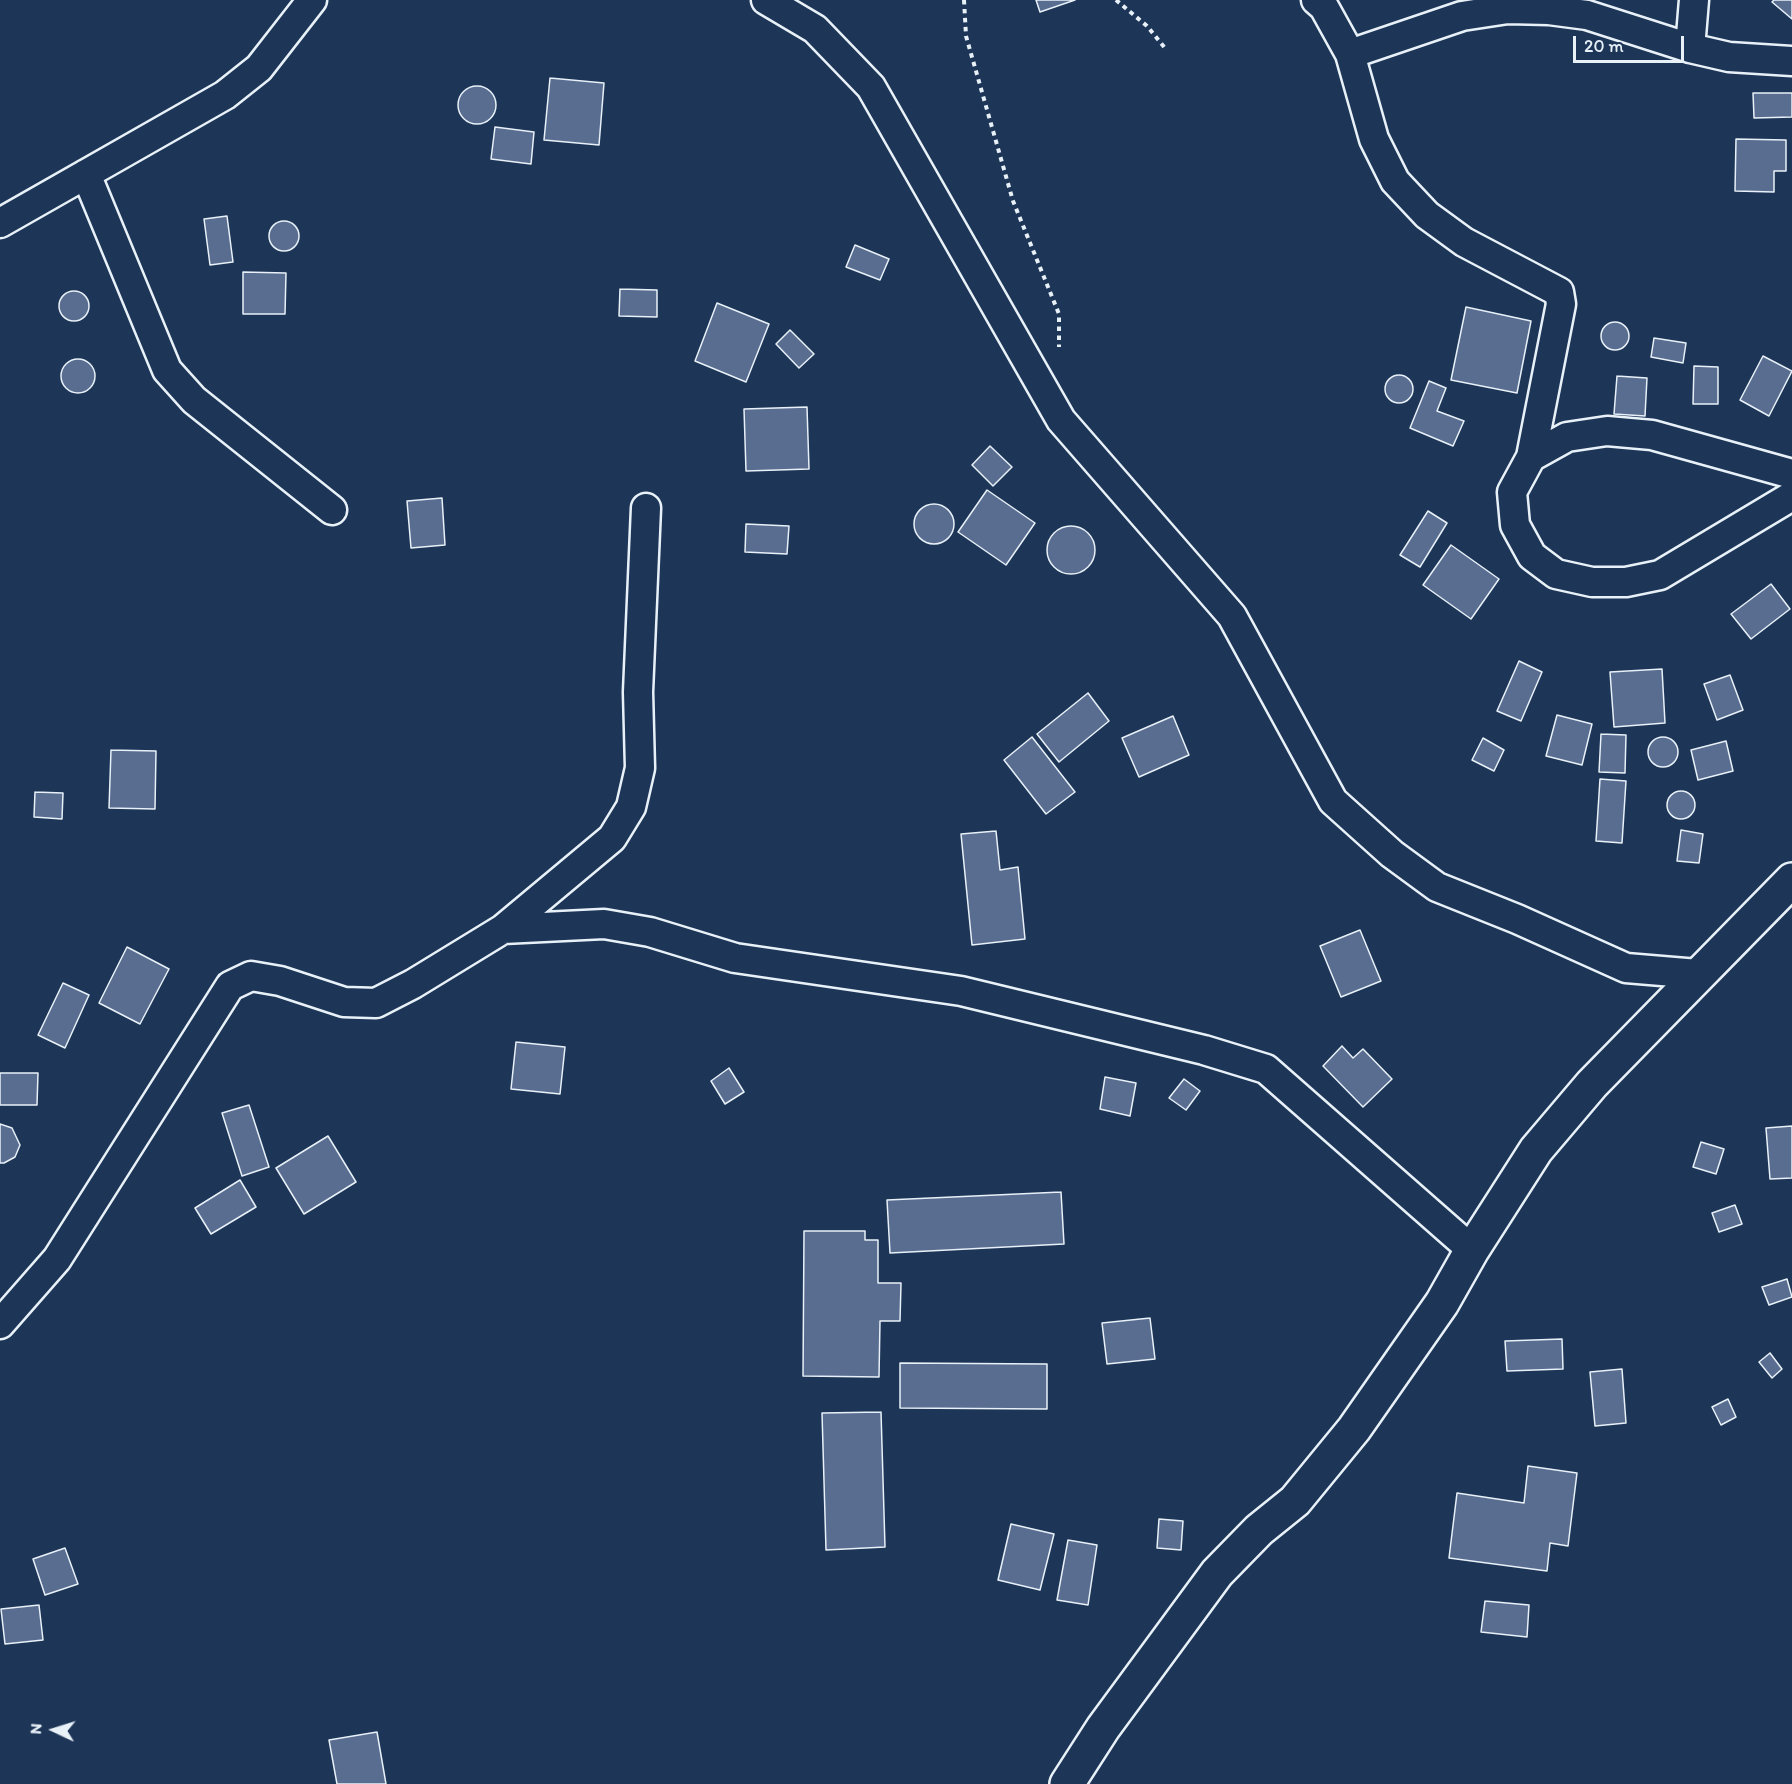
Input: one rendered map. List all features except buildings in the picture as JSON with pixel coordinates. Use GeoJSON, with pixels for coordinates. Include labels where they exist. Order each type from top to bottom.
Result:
{"type":"FeatureCollection","features":[{"type":"Feature","properties":{"kind":"street"},"geometry":{"type":"LineString","coordinates":[[0,223],[225,94],[259,68],[312,0]]}},
{"type":"Feature","properties":{"kind":"street"},"geometry":{"type":"LineString","coordinates":[[766,0],[815,29],[871,87],[1061,420],[1232,616],[1333,801],[1392,854],[1437,887],[1517,919],[1626,969],[1698,974]]}},
{"type":"Feature","properties":{"kind":"street"},"geometry":{"type":"LineString","coordinates":[[1316,0],[1324,7],[1350,54],[1374,139],[1395,181],[1427,215],[1464,242],[1558,292],[1561,304],[1531,456],[1512,492],[1515,525],[1532,556],[1556,574],[1592,582],[1626,582],[1660,575],[1792,496]]}},
{"type":"Feature","properties":{"kind":"street"},"geometry":{"type":"LineString","coordinates":[[1690,48],[1694,0]]}},
{"type":"Feature","properties":{"kind":"street"},"geometry":{"type":"LineString","coordinates":[[1350,54],[1462,16],[1508,9],[1549,10],[1587,15],[1690,48],[1729,57],[1792,61]]}},
{"type":"Feature","properties":{"kind":"street"},"geometry":{"type":"LineString","coordinates":[[86,174],[167,370],[194,400],[332,510]]}},
{"type":"Feature","properties":{"kind":"street"},"geometry":{"type":"LineString","coordinates":[[1531,456],[1568,437],[1607,431],[1652,435],[1792,474]]}},
{"type":"Feature","properties":{"kind":"street"},"geometry":{"type":"LineString","coordinates":[[0,1324],[57,1259],[230,986],[251,976],[280,981],[344,1002],[376,1003],[503,929],[612,838],[631,807],[640,768],[638,692],[646,508]]}},
{"type":"Feature","properties":{"kind":"street"},"geometry":{"type":"LineString","coordinates":[[1067,1784],[1103,1728],[1217,1574],[1259,1530],[1295,1501],[1354,1430],[1442,1303],[1472,1250],[1536,1150],[1592,1084],[1792,880]]}},
{"type":"Feature","properties":{"kind":"street"},"geometry":{"type":"LineString","coordinates":[[503,929],[604,924],[651,932],[735,958],[961,991],[1204,1050],[1266,1069],[1472,1250]]}},
{"type":"Feature","properties":{"kind":"path"},"geometry":{"type":"LineString","coordinates":[[964,0],[966,36],[1013,201],[1059,314],[1059,350]]}},
{"type":"Feature","properties":{"kind":"path"},"geometry":{"type":"LineString","coordinates":[[1116,0],[1147,26],[1165,48]]}}]}
